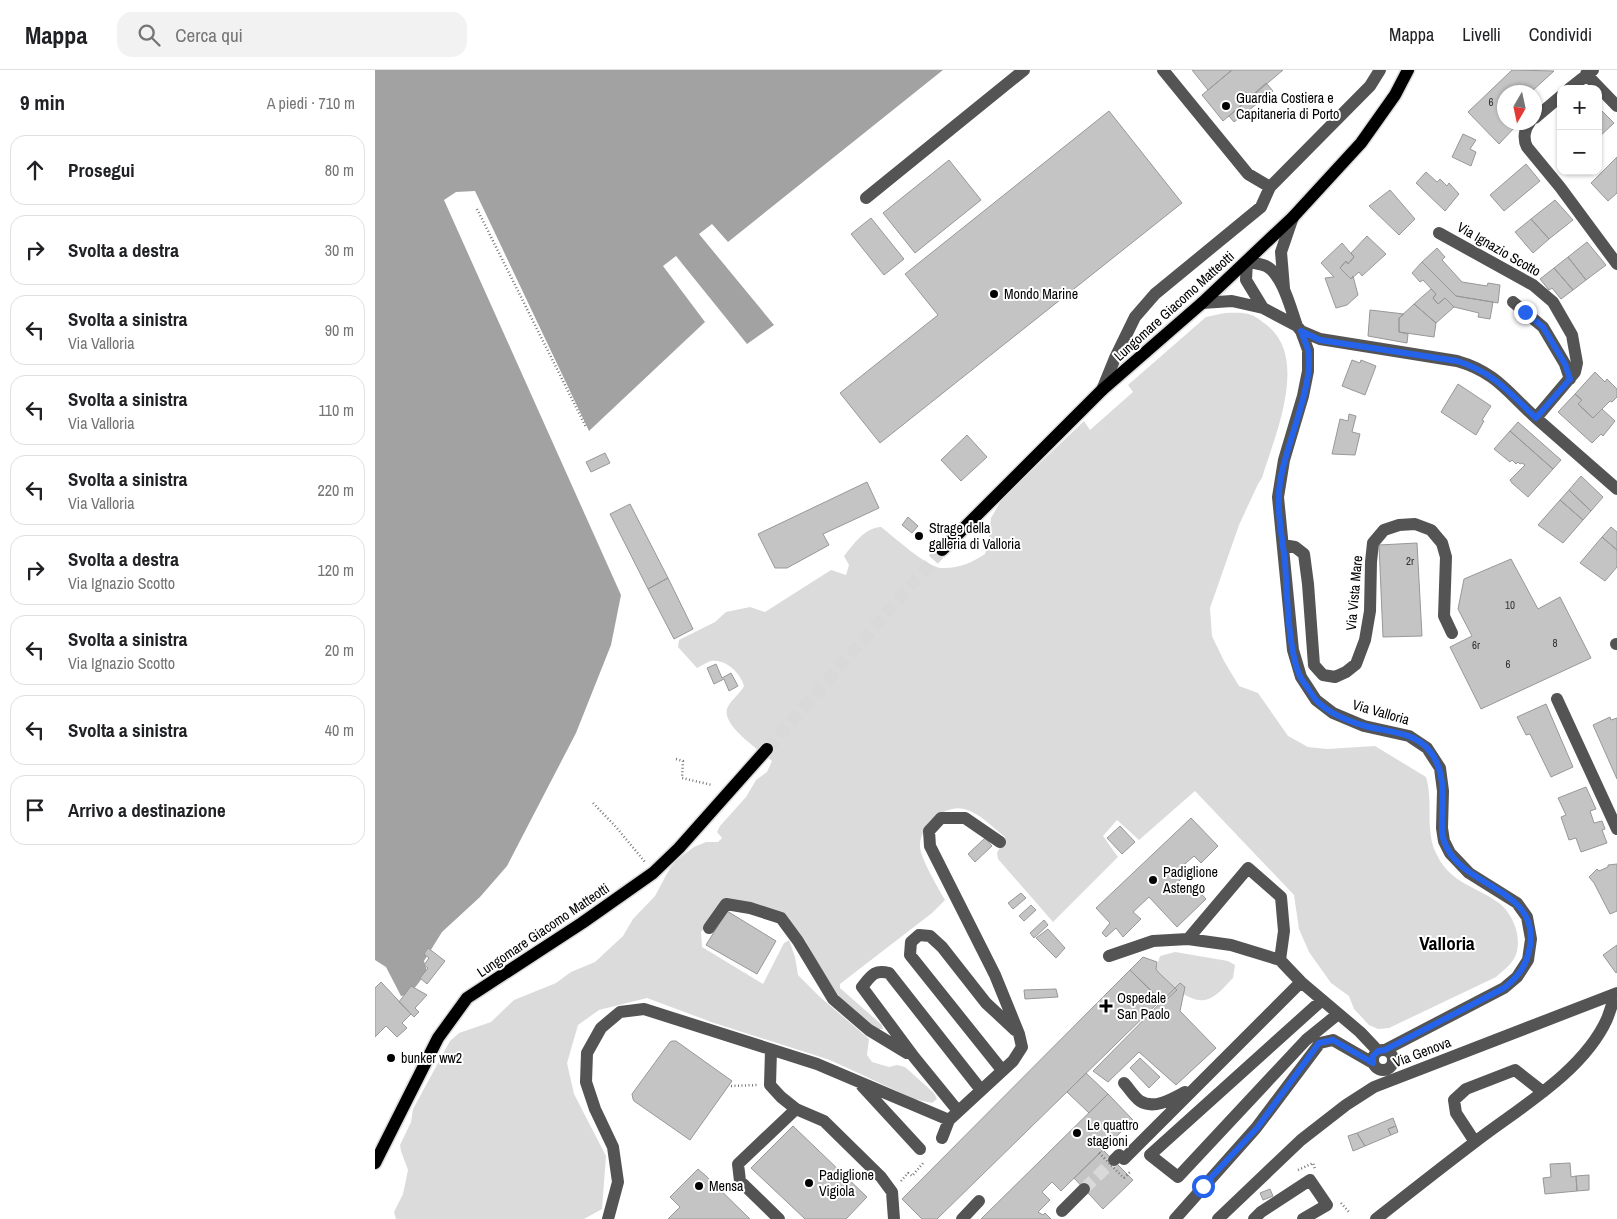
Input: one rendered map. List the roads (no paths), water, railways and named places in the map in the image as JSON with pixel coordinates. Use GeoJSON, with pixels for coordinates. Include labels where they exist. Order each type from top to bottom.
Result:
{"type":"FeatureCollection","features":[{"type":"Feature","properties":{"kind":"main road","name":"Lungomare Giacomo Matteotti"},"geometry":{"type":"LineString","coordinates":[[942,550],[1102,390],[1202,303],[1293,217],[1361,144],[1395,95],[1408,70]]}},
{"type":"Feature","properties":{"kind":"main road","name":"Lungomare Giacomo Matteotti"},"geometry":{"type":"LineString","coordinates":[[375,1164],[438,1038],[467,998],[582,923],[653,873],[679,848],[767,749]]}},
{"type":"Feature","properties":{"kind":"street"},"geometry":{"type":"LineString","coordinates":[[867,198],[1024,70]]}},
{"type":"Feature","properties":{"kind":"street"},"geometry":{"type":"LineString","coordinates":[[1163,70],[1248,174],[1270,187]]}},
{"type":"Feature","properties":{"kind":"street"},"geometry":{"type":"LineString","coordinates":[[1102,390],[1135,317],[1155,294],[1261,207],[1270,187],[1370,86],[1380,70]]}},
{"type":"Feature","properties":{"kind":"street"},"geometry":{"type":"LineString","coordinates":[[1574,85],[1590,72],[1617,106]]}},
{"type":"Feature","properties":{"kind":"street"},"geometry":{"type":"LineString","coordinates":[[1542,112],[1557,99]]}},
{"type":"Feature","properties":{"kind":"street"},"geometry":{"type":"LineString","coordinates":[[1526,130],[1524,142],[1527,147],[1560,187],[1617,264]]}},
{"type":"Feature","properties":{"kind":"street"},"geometry":{"type":"LineString","coordinates":[[1285,290],[1281,252],[1293,217]]}},
{"type":"Feature","properties":{"kind":"street","name":"Via Ignazio Scotto"},"geometry":{"type":"LineString","coordinates":[[1439,233],[1533,285],[1553,302],[1572,335],[1577,363],[1575,372],[1536,418]]}},
{"type":"Feature","properties":{"kind":"street"},"geometry":{"type":"LineString","coordinates":[[1263,308],[1245,280],[1247,262],[1265,266],[1272,270],[1285,290]]}},
{"type":"Feature","properties":{"kind":"street","name":"Via Valloria"},"geometry":{"type":"LineString","coordinates":[[1285,290],[1308,350],[1308,371],[1280,481],[1278,497],[1293,650],[1301,677],[1316,700],[1333,713],[1364,726],[1409,736],[1427,748],[1440,768],[1443,791],[1442,828],[1444,841],[1450,853],[1469,874],[1517,903],[1527,918],[1531,939],[1528,960],[1517,977],[1504,988],[1379,1055]]}},
{"type":"Feature","properties":{"kind":"street"},"geometry":{"type":"LineString","coordinates":[[1202,303],[1232,301],[1263,308],[1320,340],[1457,361],[1475,366],[1495,378],[1536,418],[1617,489]]}},
{"type":"Feature","properties":{"kind":"street"},"geometry":{"type":"LineString","coordinates":[[1513,302],[1543,327],[1565,364],[1570,379]]}},
{"type":"Feature","properties":{"kind":"street","name":"Via Vista Mare"},"geometry":{"type":"LineString","coordinates":[[1283,545],[1295,548],[1304,554],[1314,665],[1323,675],[1335,677],[1346,672],[1355,664],[1365,640],[1371,611],[1373,543],[1384,530],[1399,525],[1415,524],[1431,530],[1442,543],[1446,556],[1444,616],[1451,633]]}},
{"type":"Feature","properties":{"kind":"street"},"geometry":{"type":"LineString","coordinates":[[1557,699],[1617,829]]}},
{"type":"Feature","properties":{"kind":"street"},"geometry":{"type":"LineString","coordinates":[[942,1138],[953,1115],[1013,1061],[1022,1047],[1019,1034],[995,975],[930,846],[929,831],[941,818],[965,818],[1000,842]]}},
{"type":"Feature","properties":{"kind":"street"},"geometry":{"type":"LineString","coordinates":[[1188,939],[1248,868],[1281,898],[1284,931],[1280,960]]}},
{"type":"Feature","properties":{"kind":"street"},"geometry":{"type":"LineString","coordinates":[[709,928],[726,904],[750,908],[781,918],[798,941],[833,998],[869,1030],[914,1057]]}},
{"type":"Feature","properties":{"kind":"street"},"geometry":{"type":"LineString","coordinates":[[1002,1070],[910,955],[911,942],[919,935],[930,936],[942,947],[986,1003],[1019,1034]]}},
{"type":"Feature","properties":{"kind":"street"},"geometry":{"type":"LineString","coordinates":[[1109,956],[1153,941],[1188,939],[1231,945],[1280,960],[1321,1001],[1360,1032],[1379,1055],[1380,1070],[1387,1075],[1393,1060],[1391,1054],[1379,1055],[1333,1040],[1319,1043],[1257,1128],[1175,1219]]}},
{"type":"Feature","properties":{"kind":"street"},"geometry":{"type":"LineString","coordinates":[[953,1115],[914,1057],[862,987],[873,974],[881,971],[889,973],[981,1090]]}},
{"type":"Feature","properties":{"kind":"street"},"geometry":{"type":"LineString","coordinates":[[1114,1160],[1119,1155],[1124,1159],[1301,982]]}},
{"type":"Feature","properties":{"kind":"street","name":"Via Genova"},"geometry":{"type":"LineString","coordinates":[[1218,1219],[1301,1140],[1387,1075],[1616,993]]}},
{"type":"Feature","properties":{"kind":"street","name":"Via Genova"},"geometry":{"type":"LineString","coordinates":[[1376,1219],[1543,1092],[1575,1063],[1607,1020],[1616,993]]}},
{"type":"Feature","properties":{"kind":"street"},"geometry":{"type":"LineString","coordinates":[[1321,1001],[1150,1155],[1178,1177],[1307,1040],[1338,1014]]}},
{"type":"Feature","properties":{"kind":"street"},"geometry":{"type":"LineString","coordinates":[[608,1219],[618,1182],[613,1148],[595,1110],[586,1082],[587,1053],[601,1028],[620,1012],[644,1009],[817,1064],[859,1082],[953,1115]]}},
{"type":"Feature","properties":{"kind":"street"},"geometry":{"type":"LineString","coordinates":[[771,1050],[771,1085],[781,1097],[796,1109],[824,1121],[881,1177],[892,1192],[894,1219]]}},
{"type":"Feature","properties":{"kind":"street"},"geometry":{"type":"LineString","coordinates":[[1475,1142],[1456,1113],[1455,1100],[1466,1089],[1515,1070],[1543,1092]]}},
{"type":"Feature","properties":{"kind":"street"},"geometry":{"type":"LineString","coordinates":[[859,1082],[920,1149]]}},
{"type":"Feature","properties":{"kind":"street"},"geometry":{"type":"LineString","coordinates":[[1125,1083],[1141,1101],[1155,1104],[1171,1100],[1198,1085]]}},
{"type":"Feature","properties":{"kind":"street"},"geometry":{"type":"LineString","coordinates":[[779,1219],[739,1181],[737,1164],[796,1109]]}},
{"type":"Feature","properties":{"kind":"street"},"geometry":{"type":"LineString","coordinates":[[1255,1219],[1261,1212],[1310,1180],[1327,1205],[1303,1219]]}},
{"type":"Feature","properties":{"kind":"street"},"geometry":{"type":"LineString","coordinates":[[1062,1211],[1085,1189]]}},
{"type":"Feature","properties":{"kind":"street"},"geometry":{"type":"LineString","coordinates":[[962,1219],[979,1201]]}},
{"type":"Feature","properties":{"kind":"tunnel"},"geometry":{"type":"LineString","coordinates":[[767,749],[942,550]]}},
{"type":"Feature","properties":{"kind":"tunnel"},"geometry":{"type":"LineString","coordinates":[[1084,1189],[1114,1160]]}},
{"type":"Feature","properties":{"kind":"place","name":"Guardia Costiera e Capitaneria di Porto"},"geometry":{"type":"Point","coordinates":[1226,106]}},
{"type":"Feature","properties":{"kind":"place","name":"Mondo Marine"},"geometry":{"type":"Point","coordinates":[994,294]}},
{"type":"Feature","properties":{"kind":"place","name":"Strage della galleria di Valloria"},"geometry":{"type":"Point","coordinates":[919,536]}},
{"type":"Feature","properties":{"kind":"place","name":"Padiglione Astengo"},"geometry":{"type":"Point","coordinates":[1153,880]}},
{"type":"Feature","properties":{"kind":"place","name":"Ospedale San Paolo"},"geometry":{"type":"Point","coordinates":[1106,1006]}},
{"type":"Feature","properties":{"kind":"place","name":"bunker ww2"},"geometry":{"type":"Point","coordinates":[391,1058]}},
{"type":"Feature","properties":{"kind":"place","name":"Le quattro stagioni"},"geometry":{"type":"Point","coordinates":[1077,1133]}},
{"type":"Feature","properties":{"kind":"place","name":"Padiglione Vigiola"},"geometry":{"type":"Point","coordinates":[809,1183]}},
{"type":"Feature","properties":{"kind":"place","name":"Mensa"},"geometry":{"type":"Point","coordinates":[699,1186]}},
{"type":"Feature","properties":{"kind":"district","name":"Valloria"},"geometry":{"type":"Point","coordinates":[1447,943]}}]}
